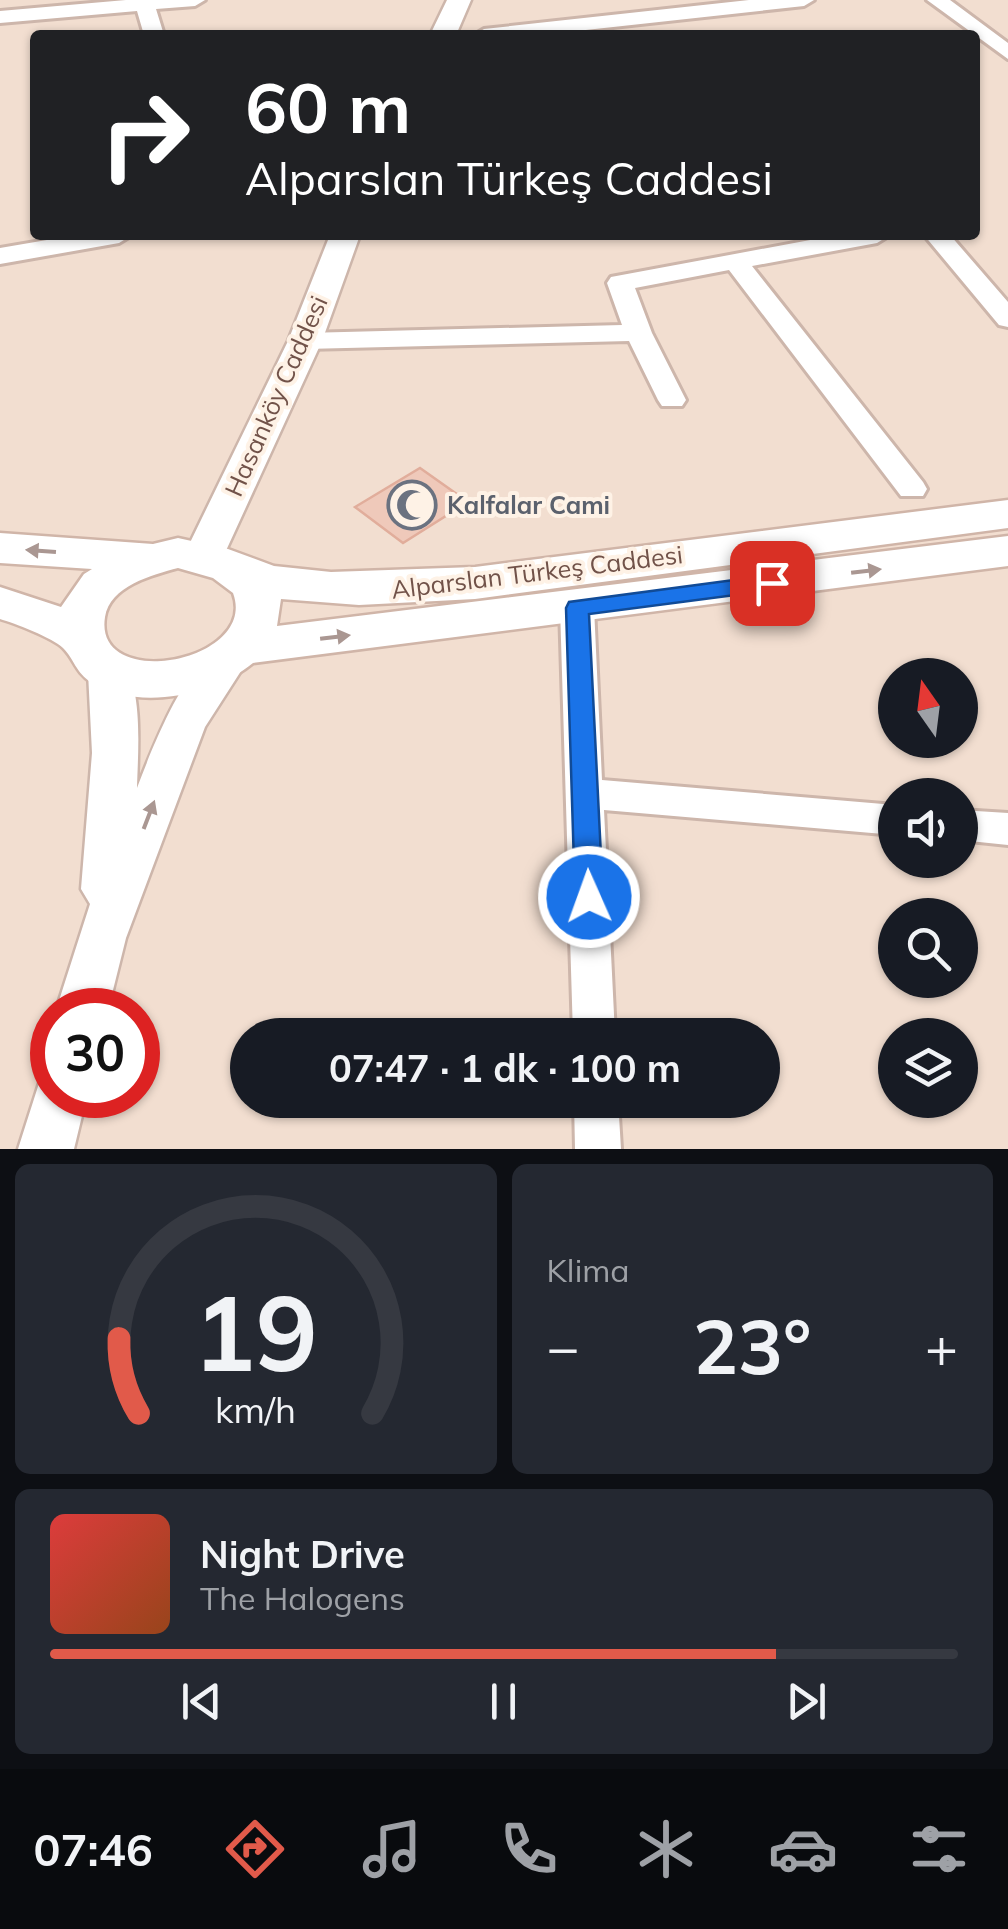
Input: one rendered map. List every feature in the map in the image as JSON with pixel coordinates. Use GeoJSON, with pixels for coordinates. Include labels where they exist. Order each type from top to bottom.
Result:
{"type":"FeatureCollection","features":[{"type":"Feature","properties":{"kind":"main road","name":"Alparslan Türkeş Caddesi"},"geometry":{"type":"LineString","coordinates":[[225,565],[285,586],[386,590],[475,583],[1008,514]]}},
{"type":"Feature","properties":{"kind":"main road"},"geometry":{"type":"LineString","coordinates":[[0,548],[151,557],[225,565],[257,594],[258,615],[248,637],[233,652],[201,672],[170,680],[137,680],[109,672],[89,656],[78,636],[78,616],[87,597],[114,573],[151,557]]}},
{"type":"Feature","properties":{"kind":"main road","name":"Alparslan Türkeş Caddesi"},"geometry":{"type":"LineString","coordinates":[[233,652],[1008,551]]}},
{"type":"Feature","properties":{"kind":"main road"},"geometry":{"type":"LineString","coordinates":[[0,602],[29,611],[78,636]]}},
{"type":"Feature","properties":{"kind":"street"},"geometry":{"type":"LineString","coordinates":[[0,18],[195,0]]}},
{"type":"Feature","properties":{"kind":"street"},"geometry":{"type":"LineString","coordinates":[[446,30],[459,0]]}},
{"type":"Feature","properties":{"kind":"street"},"geometry":{"type":"LineString","coordinates":[[530,30],[804,0]]}},
{"type":"Feature","properties":{"kind":"street"},"geometry":{"type":"LineString","coordinates":[[937,0],[976,30]]}},
{"type":"Feature","properties":{"kind":"street"},"geometry":{"type":"LineString","coordinates":[[146,6],[153,30]]}},
{"type":"Feature","properties":{"kind":"street"},"geometry":{"type":"LineString","coordinates":[[679,14],[692,30]]}},
{"type":"Feature","properties":{"kind":"street"},"geometry":{"type":"LineString","coordinates":[[980,33],[1008,54]]}},
{"type":"Feature","properties":{"kind":"street"},"geometry":{"type":"LineString","coordinates":[[0,256],[91,240]]}},
{"type":"Feature","properties":{"kind":"street","name":"Hasanköy Caddesi"},"geometry":{"type":"LineString","coordinates":[[225,565],[343,240]]}},
{"type":"Feature","properties":{"kind":"street"},"geometry":{"type":"LineString","coordinates":[[672,400],[638,333],[620,283],[846,240]]}},
{"type":"Feature","properties":{"kind":"street"},"geometry":{"type":"LineString","coordinates":[[940,240],[1008,319]]}},
{"type":"Feature","properties":{"kind":"street"},"geometry":{"type":"LineString","coordinates":[[736,262],[912,489]]}},
{"type":"Feature","properties":{"kind":"street"},"geometry":{"type":"LineString","coordinates":[[304,342],[638,333]]}},
{"type":"Feature","properties":{"kind":"street"},"geometry":{"type":"LineString","coordinates":[[577,608],[593,1018]]}},
{"type":"Feature","properties":{"kind":"street"},"geometry":{"type":"LineString","coordinates":[[88,988],[101,938],[184,722],[233,652]]}},
{"type":"Feature","properties":{"kind":"street"},"geometry":{"type":"LineString","coordinates":[[101,938],[117,765],[109,672]]}},
{"type":"Feature","properties":{"kind":"street"},"geometry":{"type":"LineString","coordinates":[[585,793],[878,819]]}},
{"type":"Feature","properties":{"kind":"street"},"geometry":{"type":"LineString","coordinates":[[978,826],[1008,829]]}},
{"type":"Feature","properties":{"kind":"street"},"geometry":{"type":"LineString","coordinates":[[46,1149],[54,1118]]}},
{"type":"Feature","properties":{"kind":"street"},"geometry":{"type":"LineString","coordinates":[[597,1118],[598,1149]]}},
{"type":"Feature","properties":{"kind":"shaded area"},"geometry":{"type":"Polygon","coordinates":[[[0,0],[1008,0],[1008,1149],[0,1149],[0,0]]]}},
{"type":"Feature","properties":{"kind":"building","name":"Kalfalar Cami"},"geometry":{"type":"Polygon","coordinates":[[[420,468],[468,502],[403,543],[355,507],[420,468]]]}},
{"type":"Feature","properties":{"kind":"place","name":"Kalfalar Cami"},"geometry":{"type":"Point","coordinates":[412,505]}},
{"type":"Feature","properties":{"kind":"route"},"geometry":{"type":"LineString","coordinates":[[589,897],[577,608],[772,583]]}}]}
